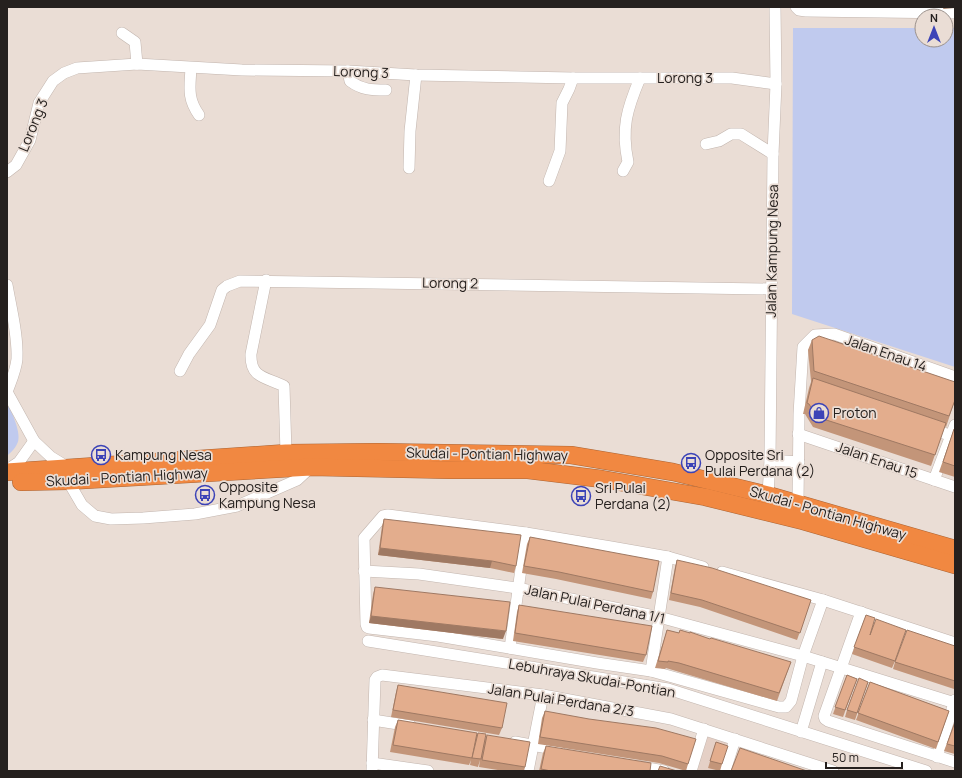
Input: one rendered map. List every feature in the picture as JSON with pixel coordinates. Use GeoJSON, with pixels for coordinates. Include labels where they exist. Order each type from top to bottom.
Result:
{"type":"FeatureCollection","features":[{"type":"Feature","properties":{"kind":"highway","name":"Skudai - Pontian Highway"},"geometry":{"type":"LineString","coordinates":[[7,483],[69,474],[286,453],[446,452],[571,455],[673,472],[768,495],[955,549]]}},
{"type":"Feature","properties":{"kind":"highway","name":"Skudai - Pontian Highway"},"geometry":{"type":"LineString","coordinates":[[7,471],[69,474],[311,467],[528,470],[602,479],[705,496],[803,521],[955,565]]}},
{"type":"Feature","properties":{"kind":"street","name":"Jalan Kampung Nesa"},"geometry":{"type":"LineString","coordinates":[[768,495],[770,460],[776,7]]}},
{"type":"Feature","properties":{"kind":"street"},"geometry":{"type":"LineString","coordinates":[[796,7],[798,10],[806,11],[955,13]]}},
{"type":"Feature","properties":{"kind":"street"},"geometry":{"type":"LineString","coordinates":[[122,33],[135,42],[137,64]]}},
{"type":"Feature","properties":{"kind":"street","name":"Lorong 3"},"geometry":{"type":"LineString","coordinates":[[7,172],[16,165],[30,140],[39,103],[54,81],[64,73],[77,68],[137,64],[242,70],[348,71],[416,75],[573,78],[732,78],[776,84]]}},
{"type":"Feature","properties":{"kind":"street"},"geometry":{"type":"LineString","coordinates":[[192,68],[190,97],[193,107],[199,115]]}},
{"type":"Feature","properties":{"kind":"street"},"geometry":{"type":"LineString","coordinates":[[348,71],[350,81],[356,86],[367,90],[386,90]]}},
{"type":"Feature","properties":{"kind":"street"},"geometry":{"type":"LineString","coordinates":[[409,168],[410,131],[416,75]]}},
{"type":"Feature","properties":{"kind":"street"},"geometry":{"type":"LineString","coordinates":[[549,181],[560,151],[562,103],[573,78]]}},
{"type":"Feature","properties":{"kind":"street"},"geometry":{"type":"LineString","coordinates":[[623,171],[628,162],[625,147],[627,113],[640,78]]}},
{"type":"Feature","properties":{"kind":"street"},"geometry":{"type":"LineString","coordinates":[[706,144],[719,141],[731,134],[740,134],[773,154]]}},
{"type":"Feature","properties":{"kind":"street"},"geometry":{"type":"LineString","coordinates":[[266,280],[250,362],[259,377],[284,386],[286,453]]}},
{"type":"Feature","properties":{"kind":"street","name":"Lorong 2"},"geometry":{"type":"LineString","coordinates":[[180,371],[189,354],[210,325],[222,290],[227,286],[240,281],[266,280],[772,289]]}},
{"type":"Feature","properties":{"kind":"street"},"geometry":{"type":"LineString","coordinates":[[7,285],[17,359],[7,392],[34,441],[69,474],[82,505],[95,516],[111,519],[143,518],[194,514],[237,506],[297,480],[311,467]]}},
{"type":"Feature","properties":{"kind":"street","name":"Jalan Enau 14"},"geometry":{"type":"LineString","coordinates":[[798,434],[805,384],[803,347],[815,335],[834,334],[955,377]]}},
{"type":"Feature","properties":{"kind":"street"},"geometry":{"type":"LineString","coordinates":[[934,480],[953,437],[955,425]]}},
{"type":"Feature","properties":{"kind":"street"},"geometry":{"type":"LineString","coordinates":[[922,426],[953,437]]}},
{"type":"Feature","properties":{"kind":"street"},"geometry":{"type":"LineString","coordinates":[[798,434],[798,503]]}},
{"type":"Feature","properties":{"kind":"street","name":"Jalan Enau 15"},"geometry":{"type":"LineString","coordinates":[[798,434],[955,487]]}},
{"type":"Feature","properties":{"kind":"street"},"geometry":{"type":"LineString","coordinates":[[7,471],[19,462],[34,441]]}},
{"type":"Feature","properties":{"kind":"street"},"geometry":{"type":"LineString","coordinates":[[770,460],[798,462]]}},
{"type":"Feature","properties":{"kind":"street"},"geometry":{"type":"LineString","coordinates":[[823,600],[803,656],[791,701],[786,707],[779,707],[651,671],[438,636],[366,626],[364,538],[383,516],[388,515],[526,533],[668,557],[823,600],[955,643]]}},
{"type":"Feature","properties":{"kind":"street"},"geometry":{"type":"LineString","coordinates":[[510,648],[517,588],[526,533]]}},
{"type":"Feature","properties":{"kind":"street"},"geometry":{"type":"LineString","coordinates":[[651,671],[668,557]]}},
{"type":"Feature","properties":{"kind":"street","name":"Jalan Pulai Perdana 1/1"},"geometry":{"type":"LineString","coordinates":[[364,571],[419,574],[517,588],[659,617],[803,656],[955,702]]}},
{"type":"Feature","properties":{"kind":"street"},"geometry":{"type":"LineString","coordinates":[[861,612],[824,716],[825,719],[955,762]]}},
{"type":"Feature","properties":{"kind":"street","name":"Lebuhraya Skudai-Pontian"},"geometry":{"type":"LineString","coordinates":[[368,641],[668,689],[801,732],[902,767],[926,771]]}},
{"type":"Feature","properties":{"kind":"street"},"geometry":{"type":"LineString","coordinates":[[801,732],[822,662]]}},
{"type":"Feature","properties":{"kind":"street","name":"Jalan Pulai Perdana 2/3"},"geometry":{"type":"LineString","coordinates":[[372,767],[375,680],[377,677],[382,675],[544,695],[671,719],[833,771]]}},
{"type":"Feature","properties":{"kind":"street"},"geometry":{"type":"LineString","coordinates":[[528,771],[544,695]]}},
{"type":"Feature","properties":{"kind":"street"},"geometry":{"type":"LineString","coordinates":[[937,757],[955,702]]}},
{"type":"Feature","properties":{"kind":"street"},"geometry":{"type":"LineString","coordinates":[[373,720],[419,727]]}},
{"type":"Feature","properties":{"kind":"street"},"geometry":{"type":"LineString","coordinates":[[691,771],[704,729]]}},
{"type":"Feature","properties":{"kind":"street"},"geometry":{"type":"LineString","coordinates":[[725,771],[735,739]]}},
{"type":"Feature","properties":{"kind":"street"},"geometry":{"type":"LineString","coordinates":[[503,740],[534,744],[572,752]]}},
{"type":"Feature","properties":{"kind":"street"},"geometry":{"type":"LineString","coordinates":[[626,763],[664,771]]}},
{"type":"Feature","properties":{"kind":"street"},"geometry":{"type":"LineString","coordinates":[[372,767],[428,771]]}},
{"type":"Feature","properties":{"kind":"shaded area"},"geometry":{"type":"Polygon","coordinates":[[[793,28],[914,28],[914,48],[954,48],[955,28],[955,367],[792,314],[793,28]]]}},
{"type":"Feature","properties":{"kind":"shaded area"},"geometry":{"type":"Polygon","coordinates":[[[7,402],[16,423],[19,435],[16,446],[7,456],[7,402]]]}},
{"type":"Feature","properties":{"kind":"shaded area"},"geometry":{"type":"Polygon","coordinates":[[[705,736],[731,743],[722,771],[694,771],[705,736]]]}},
{"type":"Feature","properties":{"kind":"building"},"geometry":{"type":"Polygon","coordinates":[[[819,336],[955,382],[955,400],[949,416],[814,371],[812,340],[819,336]]]}},
{"type":"Feature","properties":{"kind":"building"},"geometry":{"type":"Polygon","coordinates":[[[813,378],[946,423],[935,455],[817,417],[807,403],[813,378]]]}},
{"type":"Feature","properties":{"kind":"building"},"geometry":{"type":"Polygon","coordinates":[[[955,429],[955,466],[943,462],[955,429]]]}},
{"type":"Feature","properties":{"kind":"building"},"geometry":{"type":"Polygon","coordinates":[[[384,519],[521,535],[516,566],[492,561],[380,548],[384,519]]]}},
{"type":"Feature","properties":{"kind":"building"},"geometry":{"type":"Polygon","coordinates":[[[530,537],[659,561],[653,592],[524,566],[530,537]]]}},
{"type":"Feature","properties":{"kind":"building"},"geometry":{"type":"Polygon","coordinates":[[[677,560],[712,568],[811,600],[800,633],[702,600],[671,593],[677,560]]]}},
{"type":"Feature","properties":{"kind":"building"},"geometry":{"type":"Polygon","coordinates":[[[375,587],[510,602],[506,631],[371,616],[375,587]]]}},
{"type":"Feature","properties":{"kind":"building"},"geometry":{"type":"Polygon","coordinates":[[[519,605],[652,626],[646,655],[515,633],[519,605]]]}},
{"type":"Feature","properties":{"kind":"building"},"geometry":{"type":"Polygon","coordinates":[[[866,615],[875,618],[870,635],[876,619],[906,630],[895,661],[854,647],[866,615]]]}},
{"type":"Feature","properties":{"kind":"building"},"geometry":{"type":"Polygon","coordinates":[[[667,630],[679,633],[680,630],[690,632],[791,662],[779,693],[679,663],[658,661],[667,630]]]}},
{"type":"Feature","properties":{"kind":"building"},"geometry":{"type":"Polygon","coordinates":[[[907,630],[955,646],[955,681],[895,662],[907,630]]]}},
{"type":"Feature","properties":{"kind":"building"},"geometry":{"type":"Polygon","coordinates":[[[847,675],[857,679],[845,710],[835,707],[847,675]]]}},
{"type":"Feature","properties":{"kind":"building"},"geometry":{"type":"Polygon","coordinates":[[[859,678],[868,682],[857,713],[847,710],[859,678]]]}},
{"type":"Feature","properties":{"kind":"building"},"geometry":{"type":"Polygon","coordinates":[[[870,682],[949,711],[938,742],[858,713],[870,682]]]}},
{"type":"Feature","properties":{"kind":"building"},"geometry":{"type":"Polygon","coordinates":[[[398,685],[507,703],[502,728],[393,710],[398,685]]]}},
{"type":"Feature","properties":{"kind":"building"},"geometry":{"type":"Polygon","coordinates":[[[545,711],[589,719],[656,728],[696,739],[688,764],[662,756],[540,737],[545,711]]]}},
{"type":"Feature","properties":{"kind":"building"},"geometry":{"type":"Polygon","coordinates":[[[398,720],[477,733],[472,758],[393,745],[398,720]]]}},
{"type":"Feature","properties":{"kind":"building"},"geometry":{"type":"Polygon","coordinates":[[[955,722],[955,746],[947,744],[955,722]]]}},
{"type":"Feature","properties":{"kind":"building"},"geometry":{"type":"Polygon","coordinates":[[[478,733],[486,734],[481,759],[472,758],[478,733]]]}},
{"type":"Feature","properties":{"kind":"building"},"geometry":{"type":"Polygon","coordinates":[[[487,735],[530,742],[525,767],[482,760],[487,735]]]}},
{"type":"Feature","properties":{"kind":"building"},"geometry":{"type":"Polygon","coordinates":[[[716,742],[728,746],[722,764],[710,761],[716,742]]]}},
{"type":"Feature","properties":{"kind":"building"},"geometry":{"type":"Polygon","coordinates":[[[546,746],[651,763],[650,771],[551,771],[541,769],[546,746]]]}},
{"type":"Feature","properties":{"kind":"building"},"geometry":{"type":"Polygon","coordinates":[[[740,748],[807,771],[731,771],[740,748]]]}},
{"type":"Feature","properties":{"kind":"building"},"geometry":{"type":"Polygon","coordinates":[[[660,766],[677,771],[658,771],[660,766]]]}},
{"type":"Feature","properties":{"kind":"place","name":"Proton"},"geometry":{"type":"Point","coordinates":[819,413]}},
{"type":"Feature","properties":{"kind":"place","name":"Kampung Nesa"},"geometry":{"type":"Point","coordinates":[101,455]}},
{"type":"Feature","properties":{"kind":"place","name":"Opposite Sri Pulai Perdana (2)"},"geometry":{"type":"Point","coordinates":[691,463]}},
{"type":"Feature","properties":{"kind":"place","name":"Opposite Kampung Nesa"},"geometry":{"type":"Point","coordinates":[205,495]}},
{"type":"Feature","properties":{"kind":"place","name":"Sri Pulai Perdana (2)"},"geometry":{"type":"Point","coordinates":[581,496]}}]}
